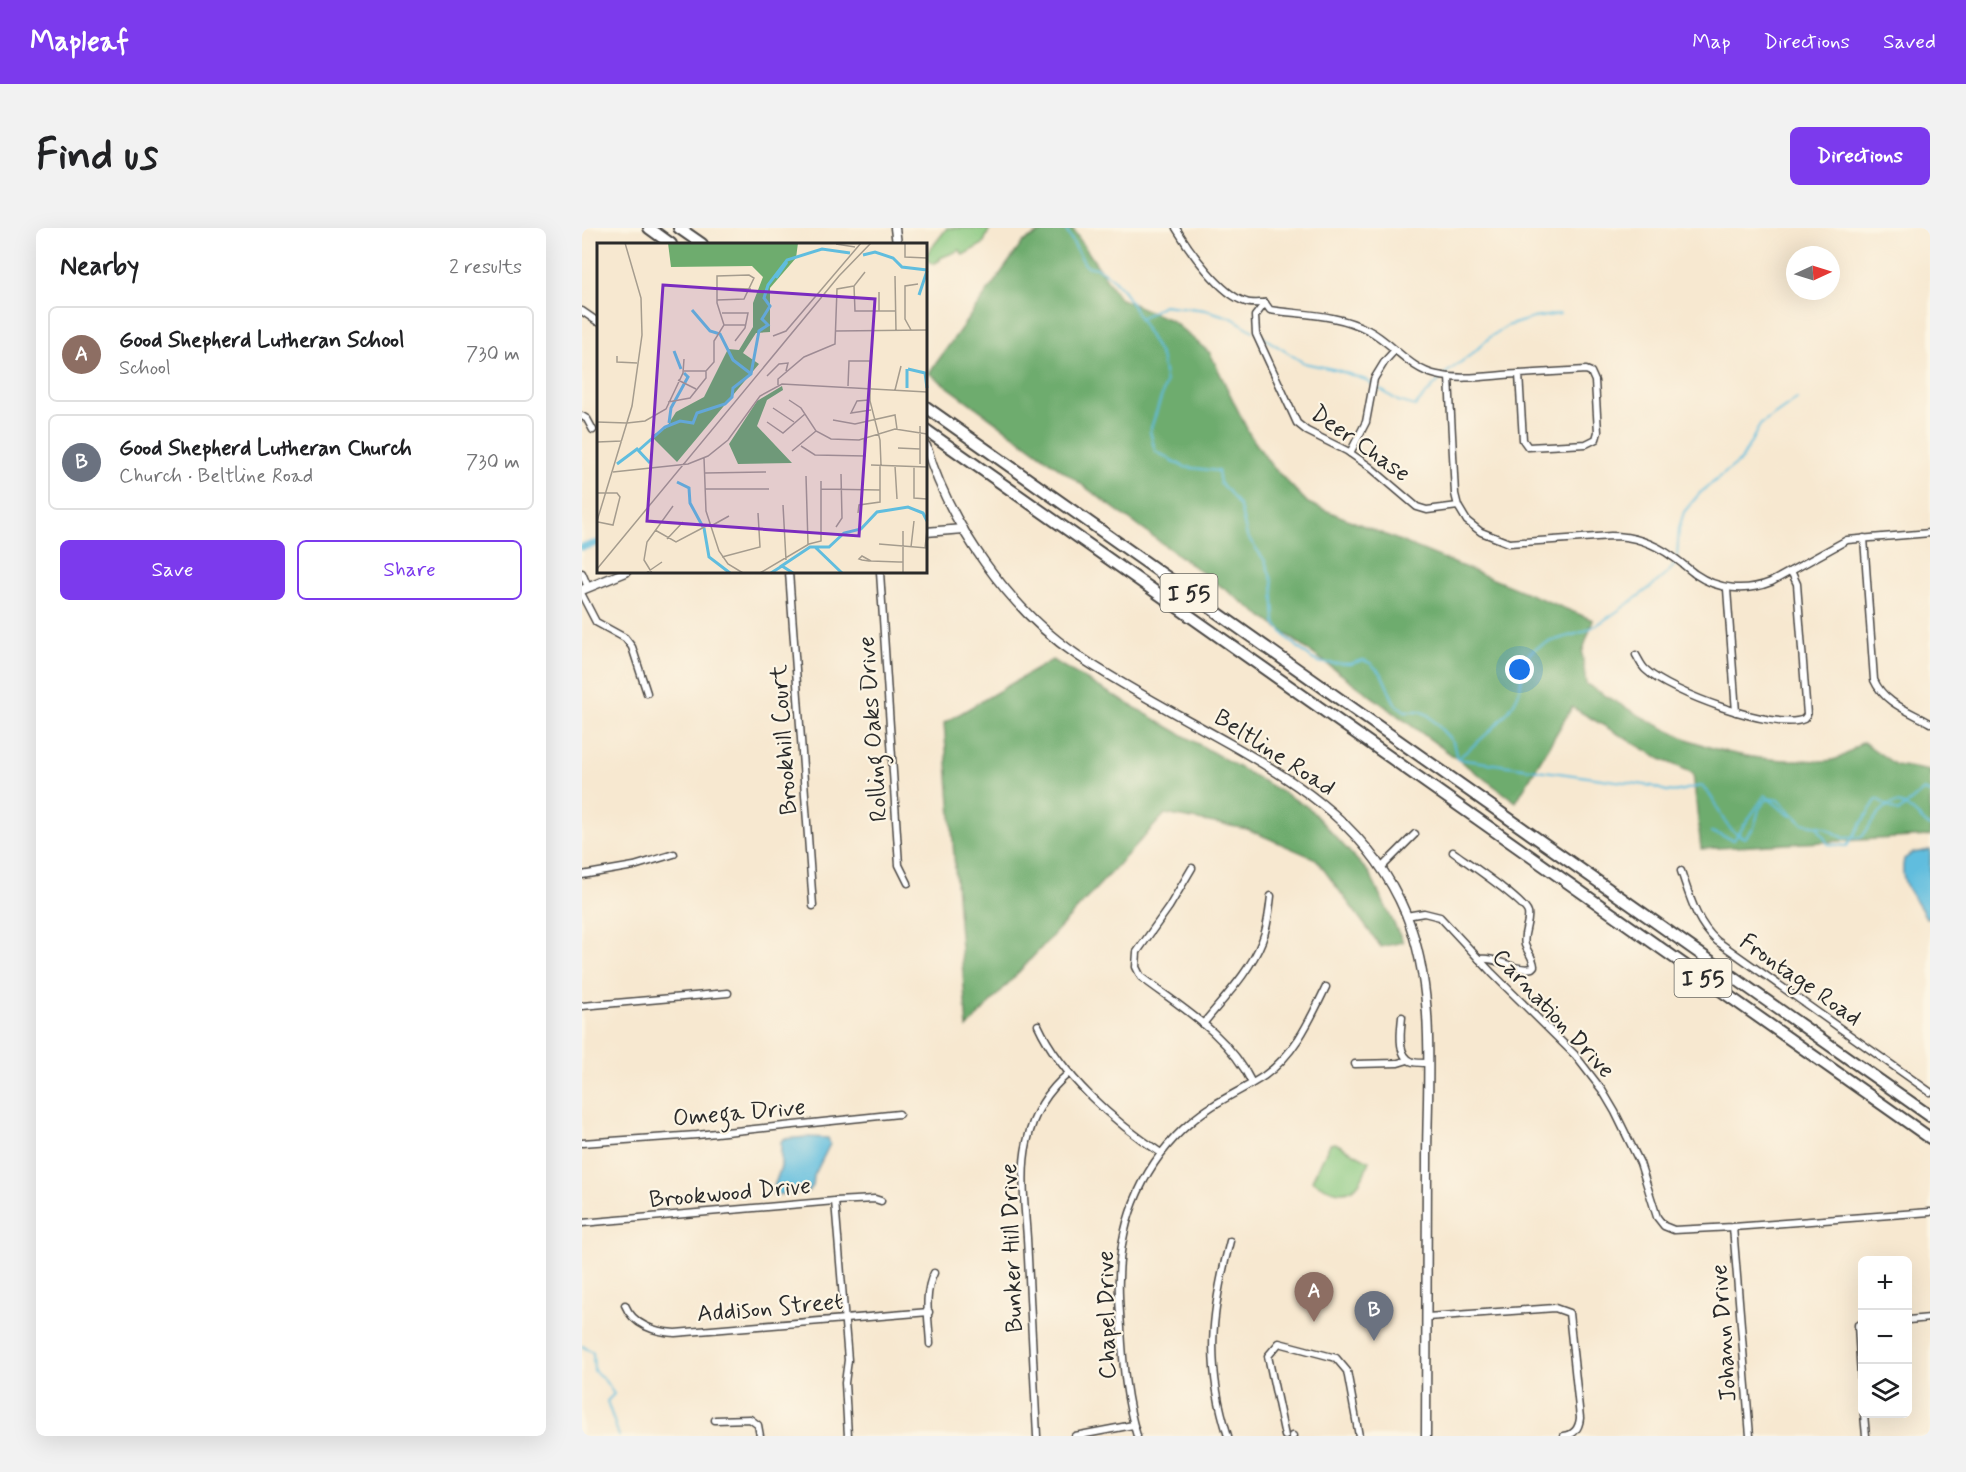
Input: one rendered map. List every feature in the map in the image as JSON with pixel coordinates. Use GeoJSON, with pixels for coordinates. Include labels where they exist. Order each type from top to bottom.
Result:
{"type":"FeatureCollection","features":[{"type":"Feature","properties":{"kind":"highway"},"geometry":{"type":"LineString","coordinates":[[649,228],[670,243]]}},
{"type":"Feature","properties":{"kind":"highway"},"geometry":{"type":"LineString","coordinates":[[679,228],[701,243]]}},
{"type":"Feature","properties":{"kind":"highway","name":"I 55"},"geometry":{"type":"LineString","coordinates":[[927,408],[1930,1116]]}},
{"type":"Feature","properties":{"kind":"highway","name":"I 55"},"geometry":{"type":"LineString","coordinates":[[927,431],[1930,1138]]}},
{"type":"Feature","properties":{"kind":"main road"},"geometry":{"type":"LineString","coordinates":[[895,228],[897,243]]}},
{"type":"Feature","properties":{"kind":"main road","name":"Beltline Road"},"geometry":{"type":"LineString","coordinates":[[927,449],[935,474],[963,529],[1001,584],[1032,617],[1061,643],[1125,684],[1270,767],[1306,791],[1356,835],[1381,868],[1406,915],[1422,974],[1427,1030],[1426,1436]]}},
{"type":"Feature","properties":{"kind":"main road"},"geometry":{"type":"LineString","coordinates":[[927,532],[963,529]]}},
{"type":"Feature","properties":{"kind":"main road"},"geometry":{"type":"LineString","coordinates":[[585,589],[624,573]]}},
{"type":"Feature","properties":{"kind":"street"},"geometry":{"type":"LineString","coordinates":[[1176,228],[1189,248],[1226,291],[1246,302],[1265,303],[1270,310],[1332,318],[1357,325],[1380,337],[1419,368],[1436,375],[1449,377],[1586,370],[1591,372],[1595,381],[1598,432],[1596,439],[1586,444],[1528,447],[1523,440],[1519,374]]}},
{"type":"Feature","properties":{"kind":"street","name":"Deer Chase"},"geometry":{"type":"LineString","coordinates":[[1265,303],[1255,316],[1256,334],[1293,417],[1306,430],[1350,453],[1391,483],[1417,507],[1427,510],[1458,506]]}},
{"type":"Feature","properties":{"kind":"street"},"geometry":{"type":"LineString","coordinates":[[582,311],[597,320]]}},
{"type":"Feature","properties":{"kind":"street"},"geometry":{"type":"LineString","coordinates":[[1350,453],[1366,422],[1374,379],[1385,360],[1395,350]]}},
{"type":"Feature","properties":{"kind":"street"},"geometry":{"type":"LineString","coordinates":[[1449,377],[1455,494],[1458,506],[1473,527],[1491,537],[1509,543],[1611,536],[1628,537],[1658,548],[1706,581],[1727,589],[1760,586],[1847,540],[1930,533]]}},
{"type":"Feature","properties":{"kind":"street"},"geometry":{"type":"LineString","coordinates":[[582,416],[587,419],[593,430]]}},
{"type":"Feature","properties":{"kind":"street"},"geometry":{"type":"LineString","coordinates":[[1864,538],[1874,680],[1889,700],[1930,723]]}},
{"type":"Feature","properties":{"kind":"street"},"geometry":{"type":"LineString","coordinates":[[1636,655],[1646,670],[1674,688],[1717,706],[1736,712],[1794,722],[1804,719],[1807,715],[1797,584],[1791,571]]}},
{"type":"Feature","properties":{"kind":"street"},"geometry":{"type":"LineString","coordinates":[[582,573],[585,589]]}},
{"type":"Feature","properties":{"kind":"street","name":"Brookhill Court"},"geometry":{"type":"LineString","coordinates":[[789,573],[813,906]]}},
{"type":"Feature","properties":{"kind":"street","name":"Rolling Oaks Drive"},"geometry":{"type":"LineString","coordinates":[[880,573],[900,865],[908,883]]}},
{"type":"Feature","properties":{"kind":"street"},"geometry":{"type":"LineString","coordinates":[[1727,589],[1736,712]]}},
{"type":"Feature","properties":{"kind":"street"},"geometry":{"type":"LineString","coordinates":[[582,595],[596,622],[625,638],[632,646],[647,693]]}},
{"type":"Feature","properties":{"kind":"street"},"geometry":{"type":"LineString","coordinates":[[1381,868],[1415,834]]}},
{"type":"Feature","properties":{"kind":"street"},"geometry":{"type":"LineString","coordinates":[[1453,852],[1509,894],[1528,912],[1524,935],[1526,947],[1533,960],[1532,968],[1479,959]]}},
{"type":"Feature","properties":{"kind":"street"},"geometry":{"type":"LineString","coordinates":[[582,875],[634,866],[674,854]]}},
{"type":"Feature","properties":{"kind":"street"},"geometry":{"type":"LineString","coordinates":[[1192,868],[1169,907],[1140,945],[1135,962],[1142,977],[1228,1046],[1246,1069],[1252,1083]]}},
{"type":"Feature","properties":{"kind":"street","name":"Frontage Road"},"geometry":{"type":"LineString","coordinates":[[1681,871],[1696,914],[1702,925],[1717,941],[1930,1092]]}},
{"type":"Feature","properties":{"kind":"street"},"geometry":{"type":"LineString","coordinates":[[1203,1024],[1257,952],[1266,930],[1271,896]]}},
{"type":"Feature","properties":{"kind":"street","name":"Carnation Drive"},"geometry":{"type":"LineString","coordinates":[[1406,915],[1424,913],[1440,917],[1479,959],[1558,1036],[1602,1090],[1640,1163],[1656,1216],[1668,1228],[1674,1230],[1733,1227],[1930,1212]]}},
{"type":"Feature","properties":{"kind":"street","name":"Chapel Drive"},"geometry":{"type":"LineString","coordinates":[[1137,1436],[1133,1425],[1123,1363],[1119,1295],[1120,1258],[1132,1204],[1148,1172],[1176,1136],[1203,1112],[1252,1083],[1275,1066],[1295,1045],[1310,1021],[1326,987]]}},
{"type":"Feature","properties":{"kind":"street"},"geometry":{"type":"LineString","coordinates":[[582,1006],[728,993]]}},
{"type":"Feature","properties":{"kind":"street"},"geometry":{"type":"LineString","coordinates":[[1402,1017],[1401,1047],[1408,1060]]}},
{"type":"Feature","properties":{"kind":"street"},"geometry":{"type":"LineString","coordinates":[[1038,1026],[1046,1042],[1086,1091],[1132,1133],[1161,1153]]}},
{"type":"Feature","properties":{"kind":"street"},"geometry":{"type":"LineString","coordinates":[[1355,1064],[1398,1063],[1408,1060],[1428,1063]]}},
{"type":"Feature","properties":{"kind":"street","name":"Bunker Hill Drive"},"geometry":{"type":"LineString","coordinates":[[1037,1436],[1025,1156],[1031,1127],[1041,1106],[1053,1088],[1069,1073]]}},
{"type":"Feature","properties":{"kind":"street","name":"Omega Drive"},"geometry":{"type":"LineString","coordinates":[[582,1143],[697,1135],[899,1114]]}},
{"type":"Feature","properties":{"kind":"street","name":"Brookwood Drive"},"geometry":{"type":"LineString","coordinates":[[582,1223],[835,1201],[875,1199],[881,1201]]}},
{"type":"Feature","properties":{"kind":"street"},"geometry":{"type":"LineString","coordinates":[[835,1201],[848,1360],[845,1383],[848,1436]]}},
{"type":"Feature","properties":{"kind":"street","name":"Johann Drive"},"geometry":{"type":"LineString","coordinates":[[1733,1227],[1750,1436]]}},
{"type":"Feature","properties":{"kind":"street"},"geometry":{"type":"LineString","coordinates":[[1228,1436],[1219,1403],[1212,1334],[1218,1288],[1230,1241]]}},
{"type":"Feature","properties":{"kind":"street"},"geometry":{"type":"LineString","coordinates":[[930,1344],[929,1283],[934,1273]]}},
{"type":"Feature","properties":{"kind":"street","name":"Addison Street"},"geometry":{"type":"LineString","coordinates":[[625,1305],[633,1318],[667,1333],[929,1312]]}},
{"type":"Feature","properties":{"kind":"street"},"geometry":{"type":"LineString","coordinates":[[1427,1317],[1555,1308],[1569,1313],[1580,1419],[1574,1433],[1564,1436]]}},
{"type":"Feature","properties":{"kind":"street"},"geometry":{"type":"LineString","coordinates":[[1912,1320],[1930,1318]]}},
{"type":"Feature","properties":{"kind":"street"},"geometry":{"type":"LineString","coordinates":[[1285,1436],[1268,1356],[1279,1343],[1336,1358],[1347,1371],[1359,1436]]}},
{"type":"Feature","properties":{"kind":"street"},"geometry":{"type":"LineString","coordinates":[[1864,1418],[1866,1436]]}},
{"type":"Feature","properties":{"kind":"street"},"geometry":{"type":"LineString","coordinates":[[715,1420],[750,1419],[758,1425],[760,1436]]}},
{"type":"Feature","properties":{"kind":"street"},"geometry":{"type":"LineString","coordinates":[[1075,1436],[1133,1425]]}},
{"type":"Feature","properties":{"kind":"green space"},"geometry":{"type":"Polygon","coordinates":[[[947,228],[990,228],[983,244],[963,255],[960,250],[940,258],[933,264],[927,260],[927,254],[947,228]]]}},
{"type":"Feature","properties":{"kind":"green space"},"geometry":{"type":"Polygon","coordinates":[[[1048,228],[1072,228],[1119,298],[1172,321],[1210,353],[1250,435],[1271,465],[1308,503],[1593,620],[1582,653],[1586,684],[1637,714],[1687,739],[1740,755],[1768,759],[1818,761],[1840,758],[1863,742],[1896,765],[1930,771],[1930,836],[1701,849],[1693,773],[1661,759],[1572,707],[1516,802],[929,373],[1023,242],[1048,228]]]}},
{"type":"Feature","properties":{"kind":"green space"},"geometry":{"type":"Polygon","coordinates":[[[1052,660],[1308,807],[1369,873],[1403,942],[1381,947],[1316,859],[1247,829],[1165,814],[967,1028],[944,723],[1052,660]]]}},
{"type":"Feature","properties":{"kind":"green space"},"geometry":{"type":"Polygon","coordinates":[[[1335,1143],[1369,1161],[1361,1181],[1348,1191],[1329,1189],[1312,1180],[1330,1144],[1335,1143]]]}},
{"type":"Feature","properties":{"kind":"water"},"geometry":{"type":"Polygon","coordinates":[[[1930,850],[1930,917],[1926,918],[1909,891],[1903,868],[1904,859],[1913,853],[1930,850]]]}},
{"type":"Feature","properties":{"kind":"water"},"geometry":{"type":"Polygon","coordinates":[[[828,1138],[830,1144],[814,1176],[813,1186],[809,1191],[774,1195],[772,1192],[781,1167],[781,1142],[783,1139],[828,1138]]]}},
{"type":"Feature","properties":{"kind":"waterway"},"geometry":{"type":"LineString","coordinates":[[1065,228],[1086,266],[1097,268],[1111,277],[1124,291],[1161,356],[1166,383],[1150,431],[1155,451],[1184,467],[1218,471],[1220,483],[1240,507],[1247,536],[1265,561],[1273,583],[1275,623],[1287,638],[1312,659],[1322,663],[1350,664],[1363,660],[1370,663],[1381,673],[1395,704],[1405,711],[1420,711],[1428,715],[1453,742],[1457,759]]}},
{"type":"Feature","properties":{"kind":"waterway"},"geometry":{"type":"LineString","coordinates":[[1140,319],[1163,305],[1206,310],[1232,318],[1253,331]]}},
{"type":"Feature","properties":{"kind":"waterway"},"geometry":{"type":"LineString","coordinates":[[1258,334],[1304,363],[1337,370],[1366,380],[1398,401],[1415,406],[1446,373],[1507,326],[1533,318],[1560,314]]}},
{"type":"Feature","properties":{"kind":"waterway"},"geometry":{"type":"LineString","coordinates":[[1677,556],[1679,528],[1684,512],[1700,493],[1741,460],[1760,425],[1797,399]]}},
{"type":"Feature","properties":{"kind":"waterway"},"geometry":{"type":"LineString","coordinates":[[582,547],[597,543]]}},
{"type":"Feature","properties":{"kind":"waterway"},"geometry":{"type":"LineString","coordinates":[[1457,759],[1474,746],[1509,710],[1519,692],[1523,666],[1530,653],[1548,642],[1585,631],[1605,619],[1650,588],[1676,562]]}},
{"type":"Feature","properties":{"kind":"waterway"},"geometry":{"type":"LineString","coordinates":[[1458,759],[1652,786],[1672,792],[1702,786],[1713,799],[1725,822],[1736,834],[1745,838],[1754,828],[1759,809],[1766,800],[1772,799],[1778,800],[1802,823],[1824,827],[1844,838],[1862,837],[1879,813],[1897,803],[1907,807],[1930,827]]}},
{"type":"Feature","properties":{"kind":"waterway"},"geometry":{"type":"LineString","coordinates":[[1817,826],[1828,844],[1847,846],[1877,799],[1898,812],[1924,790],[1930,793]]}},
{"type":"Feature","properties":{"kind":"waterway"},"geometry":{"type":"LineString","coordinates":[[1711,832],[1734,840],[1765,795],[1792,816]]}},
{"type":"Feature","properties":{"kind":"waterway"},"geometry":{"type":"LineString","coordinates":[[582,1346],[593,1352],[594,1371],[603,1378],[614,1394],[607,1401],[619,1436]]}},
{"type":"Feature","properties":{"kind":"place","name":"Good Shepherd Lutheran School"},"geometry":{"type":"Point","coordinates":[1314,1322]}},
{"type":"Feature","properties":{"kind":"place","name":"Good Shepherd Lutheran Church"},"geometry":{"type":"Point","coordinates":[1374,1341]}}]}
